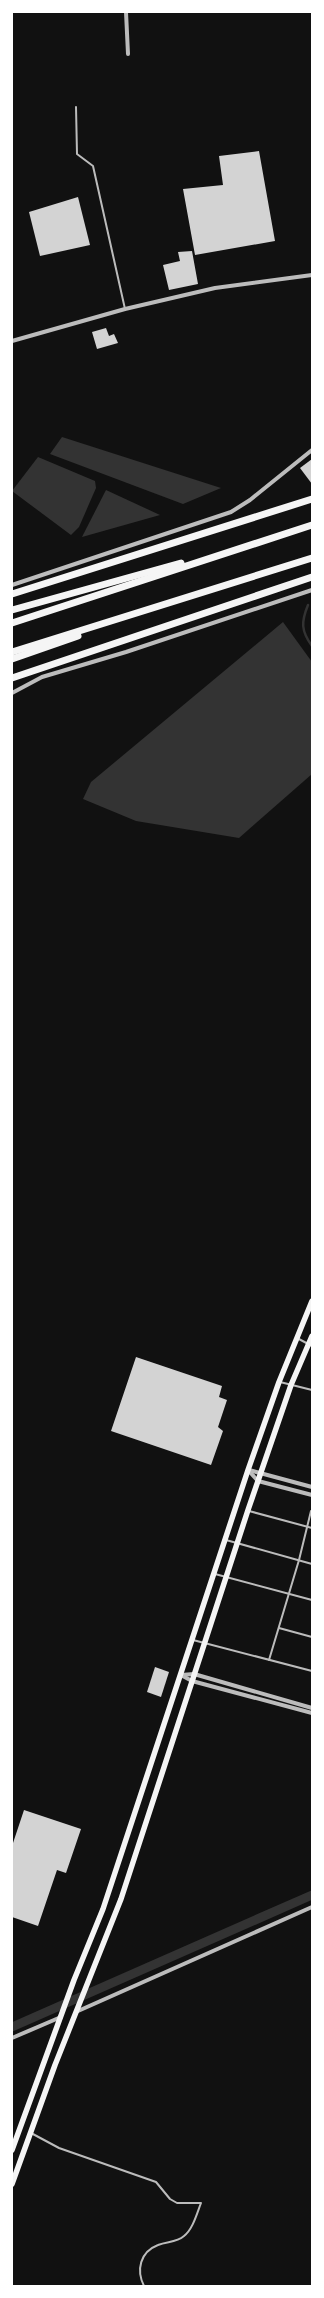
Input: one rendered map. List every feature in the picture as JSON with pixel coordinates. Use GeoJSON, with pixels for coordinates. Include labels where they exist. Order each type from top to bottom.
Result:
{"type":"FeatureCollection","features":[{"type":"Feature","properties":{"kind":"highway"},"geometry":{"type":"LineString","coordinates":[[12,594],[312,499]]}},
{"type":"Feature","properties":{"kind":"highway"},"geometry":{"type":"LineString","coordinates":[[12,610],[312,525]]}},
{"type":"Feature","properties":{"kind":"highway"},"geometry":{"type":"LineString","coordinates":[[12,623],[269,538]]}},
{"type":"Feature","properties":{"kind":"highway"},"geometry":{"type":"LineString","coordinates":[[12,652],[312,558]]}},
{"type":"Feature","properties":{"kind":"highway"},"geometry":{"type":"LineString","coordinates":[[12,678],[312,577]]}},
{"type":"Feature","properties":{"kind":"highway"},"geometry":{"type":"LineString","coordinates":[[12,659],[225,585]]}},
{"type":"Feature","properties":{"kind":"main road"},"geometry":{"type":"LineString","coordinates":[[12,2150],[74,1980],[103,1909],[248,1470],[279,1382],[312,1301]]}},
{"type":"Feature","properties":{"kind":"main road"},"geometry":{"type":"LineString","coordinates":[[12,2184],[30,2133],[121,1899],[248,1510],[291,1385],[310,1345],[312,1336]]}},
{"type":"Feature","properties":{"kind":"street"},"geometry":{"type":"LineString","coordinates":[[126,12],[128,54]]}},
{"type":"Feature","properties":{"kind":"street"},"geometry":{"type":"LineString","coordinates":[[12,341],[124,309],[215,288],[312,275]]}},
{"type":"Feature","properties":{"kind":"street"},"geometry":{"type":"LineString","coordinates":[[12,585],[216,518],[250,500],[312,450]]}},
{"type":"Feature","properties":{"kind":"street"},"geometry":{"type":"LineString","coordinates":[[12,692],[42,677],[126,652],[312,590]]}},
{"type":"Feature","properties":{"kind":"street"},"geometry":{"type":"LineString","coordinates":[[248,1470],[312,1487]]}},
{"type":"Feature","properties":{"kind":"street"},"geometry":{"type":"LineString","coordinates":[[248,1470],[258,1481],[312,1495]]}},
{"type":"Feature","properties":{"kind":"street"},"geometry":{"type":"LineString","coordinates":[[181,1675],[194,1674],[312,1708]]}},
{"type":"Feature","properties":{"kind":"street"},"geometry":{"type":"LineString","coordinates":[[181,1675],[192,1681],[312,1713]]}},
{"type":"Feature","properties":{"kind":"street"},"geometry":{"type":"LineString","coordinates":[[78,2010],[312,1906]]}},
{"type":"Feature","properties":{"kind":"street"},"geometry":{"type":"LineString","coordinates":[[12,2038],[61,2017]]}},
{"type":"Feature","properties":{"kind":"lane"},"geometry":{"type":"LineString","coordinates":[[76,108],[76,154],[93,166],[124,309]]}},
{"type":"Feature","properties":{"kind":"lane"},"geometry":{"type":"LineString","coordinates":[[296,1338],[310,1345]]}},
{"type":"Feature","properties":{"kind":"lane"},"geometry":{"type":"LineString","coordinates":[[279,1382],[312,1390]]}},
{"type":"Feature","properties":{"kind":"lane"},"geometry":{"type":"LineString","coordinates":[[248,1510],[312,1528]]}},
{"type":"Feature","properties":{"kind":"lane"},"geometry":{"type":"LineString","coordinates":[[269,1660],[299,1560],[311,1511]]}},
{"type":"Feature","properties":{"kind":"lane"},"geometry":{"type":"LineString","coordinates":[[226,1540],[312,1564]]}},
{"type":"Feature","properties":{"kind":"lane"},"geometry":{"type":"LineString","coordinates":[[214,1574],[312,1600]]}},
{"type":"Feature","properties":{"kind":"lane"},"geometry":{"type":"LineString","coordinates":[[279,1628],[312,1637]]}},
{"type":"Feature","properties":{"kind":"lane"},"geometry":{"type":"LineString","coordinates":[[193,1640],[312,1671]]}},
{"type":"Feature","properties":{"kind":"lane"},"geometry":{"type":"LineString","coordinates":[[30,2133],[59,2148],[156,2182],[170,2199],[177,2203],[201,2203],[185,2236],[175,2242],[158,2245],[144,2254],[140,2264],[140,2278],[144,2286]]}},
{"type":"Feature","properties":{"kind":"shaded area"},"geometry":{"type":"Polygon","coordinates":[[[62,437],[221,488],[183,504],[50,454],[62,437]]]}},
{"type":"Feature","properties":{"kind":"shaded area"},"geometry":{"type":"Polygon","coordinates":[[[38,457],[95,481],[96,488],[79,527],[71,535],[12,491],[38,457]]]}},
{"type":"Feature","properties":{"kind":"shaded area"},"geometry":{"type":"Polygon","coordinates":[[[106,490],[160,515],[82,537],[106,490]]]}},
{"type":"Feature","properties":{"kind":"shaded area"},"geometry":{"type":"Polygon","coordinates":[[[283,622],[312,662],[312,774],[239,838],[136,821],[83,799],[91,782],[283,622]]]}},
{"type":"Feature","properties":{"kind":"building"},"geometry":{"type":"Polygon","coordinates":[[[259,151],[275,241],[195,255],[183,189],[223,185],[219,156],[259,151]]]}},
{"type":"Feature","properties":{"kind":"building"},"geometry":{"type":"Polygon","coordinates":[[[78,197],[90,245],[40,256],[29,212],[78,197]]]}},
{"type":"Feature","properties":{"kind":"building"},"geometry":{"type":"Polygon","coordinates":[[[192,251],[198,284],[169,290],[163,265],[180,261],[178,252],[192,251]]]}},
{"type":"Feature","properties":{"kind":"building"},"geometry":{"type":"Polygon","coordinates":[[[106,328],[109,336],[114,334],[118,343],[97,349],[92,332],[106,328]]]}},
{"type":"Feature","properties":{"kind":"building"},"geometry":{"type":"Polygon","coordinates":[[[312,459],[312,484],[300,468],[312,459]]]}},
{"type":"Feature","properties":{"kind":"building"},"geometry":{"type":"Polygon","coordinates":[[[136,1357],[222,1386],[219,1397],[227,1400],[218,1427],[223,1431],[211,1465],[111,1431],[136,1357]]]}},
{"type":"Feature","properties":{"kind":"building"},"geometry":{"type":"Polygon","coordinates":[[[155,1667],[169,1672],[161,1697],[147,1692],[155,1667]]]}},
{"type":"Feature","properties":{"kind":"building"},"geometry":{"type":"Polygon","coordinates":[[[24,1810],[81,1829],[66,1873],[57,1870],[38,1926],[12,1917],[12,1846],[24,1810]]]}},
{"type":"Feature","properties":{"kind":"waterway"},"geometry":{"type":"LineString","coordinates":[[308,605],[304,616],[303,626],[308,641],[312,646]]}},
{"type":"Feature","properties":{"kind":"waterway"},"geometry":{"type":"LineString","coordinates":[[12,2027],[312,1895]]}}]}
